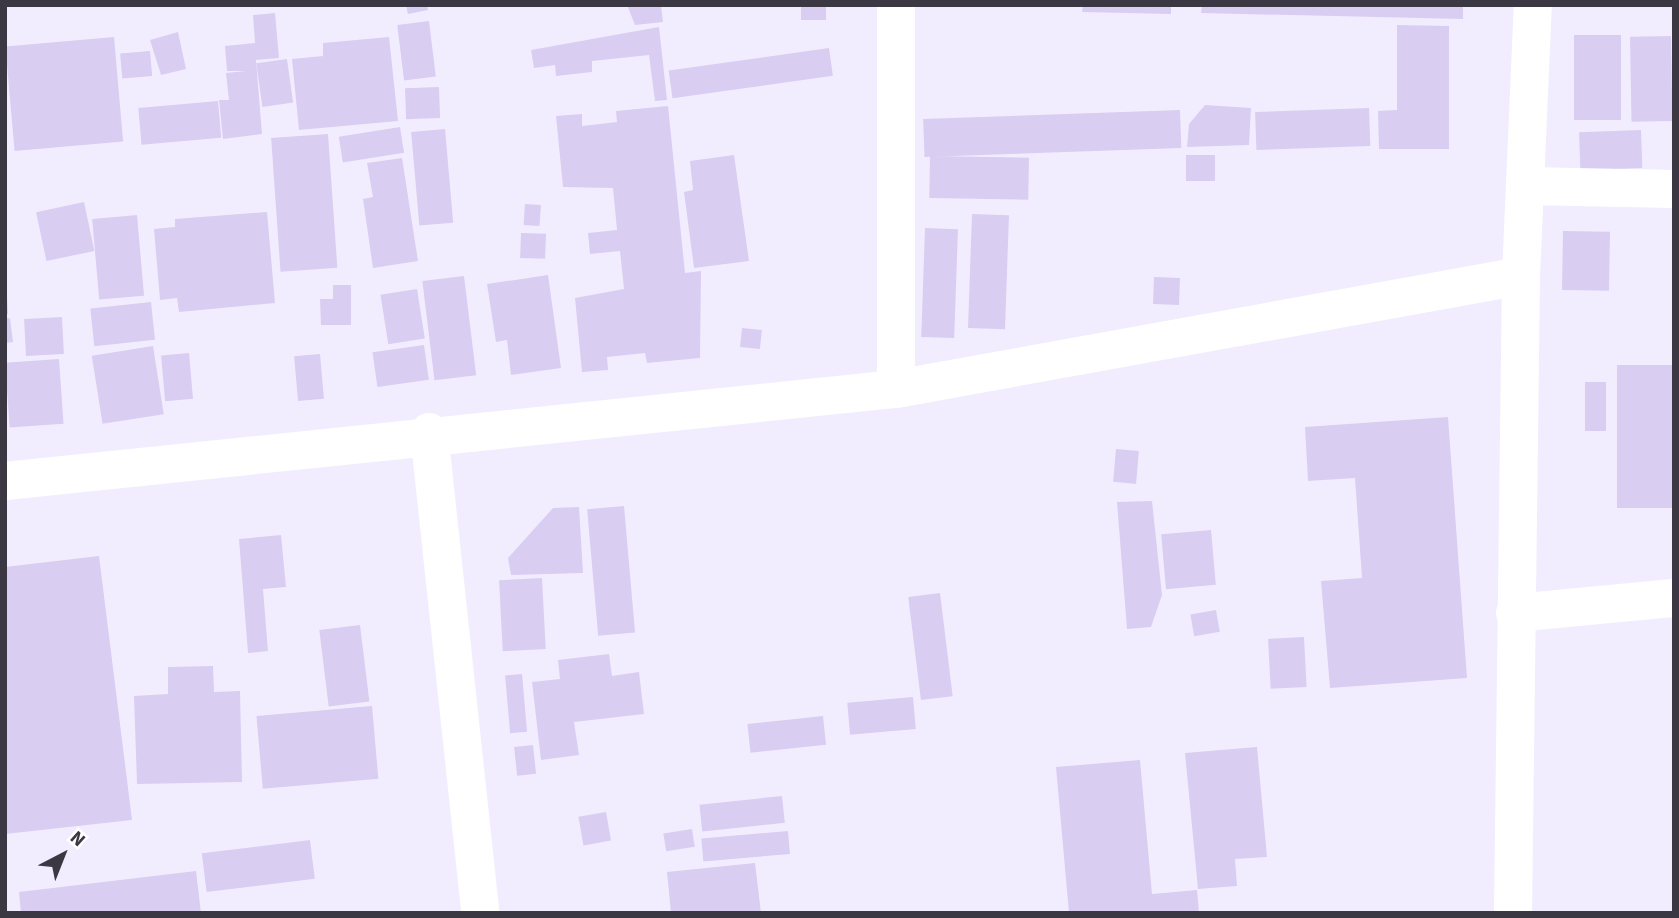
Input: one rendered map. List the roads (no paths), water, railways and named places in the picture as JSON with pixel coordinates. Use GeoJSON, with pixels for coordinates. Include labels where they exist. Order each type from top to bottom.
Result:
{"type":"FeatureCollection","features":[{"type":"Feature","properties":{"kind":"street"},"geometry":{"type":"LineString","coordinates":[[896,5],[896,389]]}},
{"type":"Feature","properties":{"kind":"street"},"geometry":{"type":"LineString","coordinates":[[1513,913],[1521,276],[1528,186],[1533,5]]}},
{"type":"Feature","properties":{"kind":"street"},"geometry":{"type":"LineString","coordinates":[[1528,186],[1674,189]]}},
{"type":"Feature","properties":{"kind":"street"},"geometry":{"type":"LineString","coordinates":[[5,481],[429,432],[896,389],[1521,276]]}},
{"type":"Feature","properties":{"kind":"street"},"geometry":{"type":"LineString","coordinates":[[429,432],[480,913]]}},
{"type":"Feature","properties":{"kind":"street"},"geometry":{"type":"LineString","coordinates":[[1515,613],[1674,598]]}}]}
